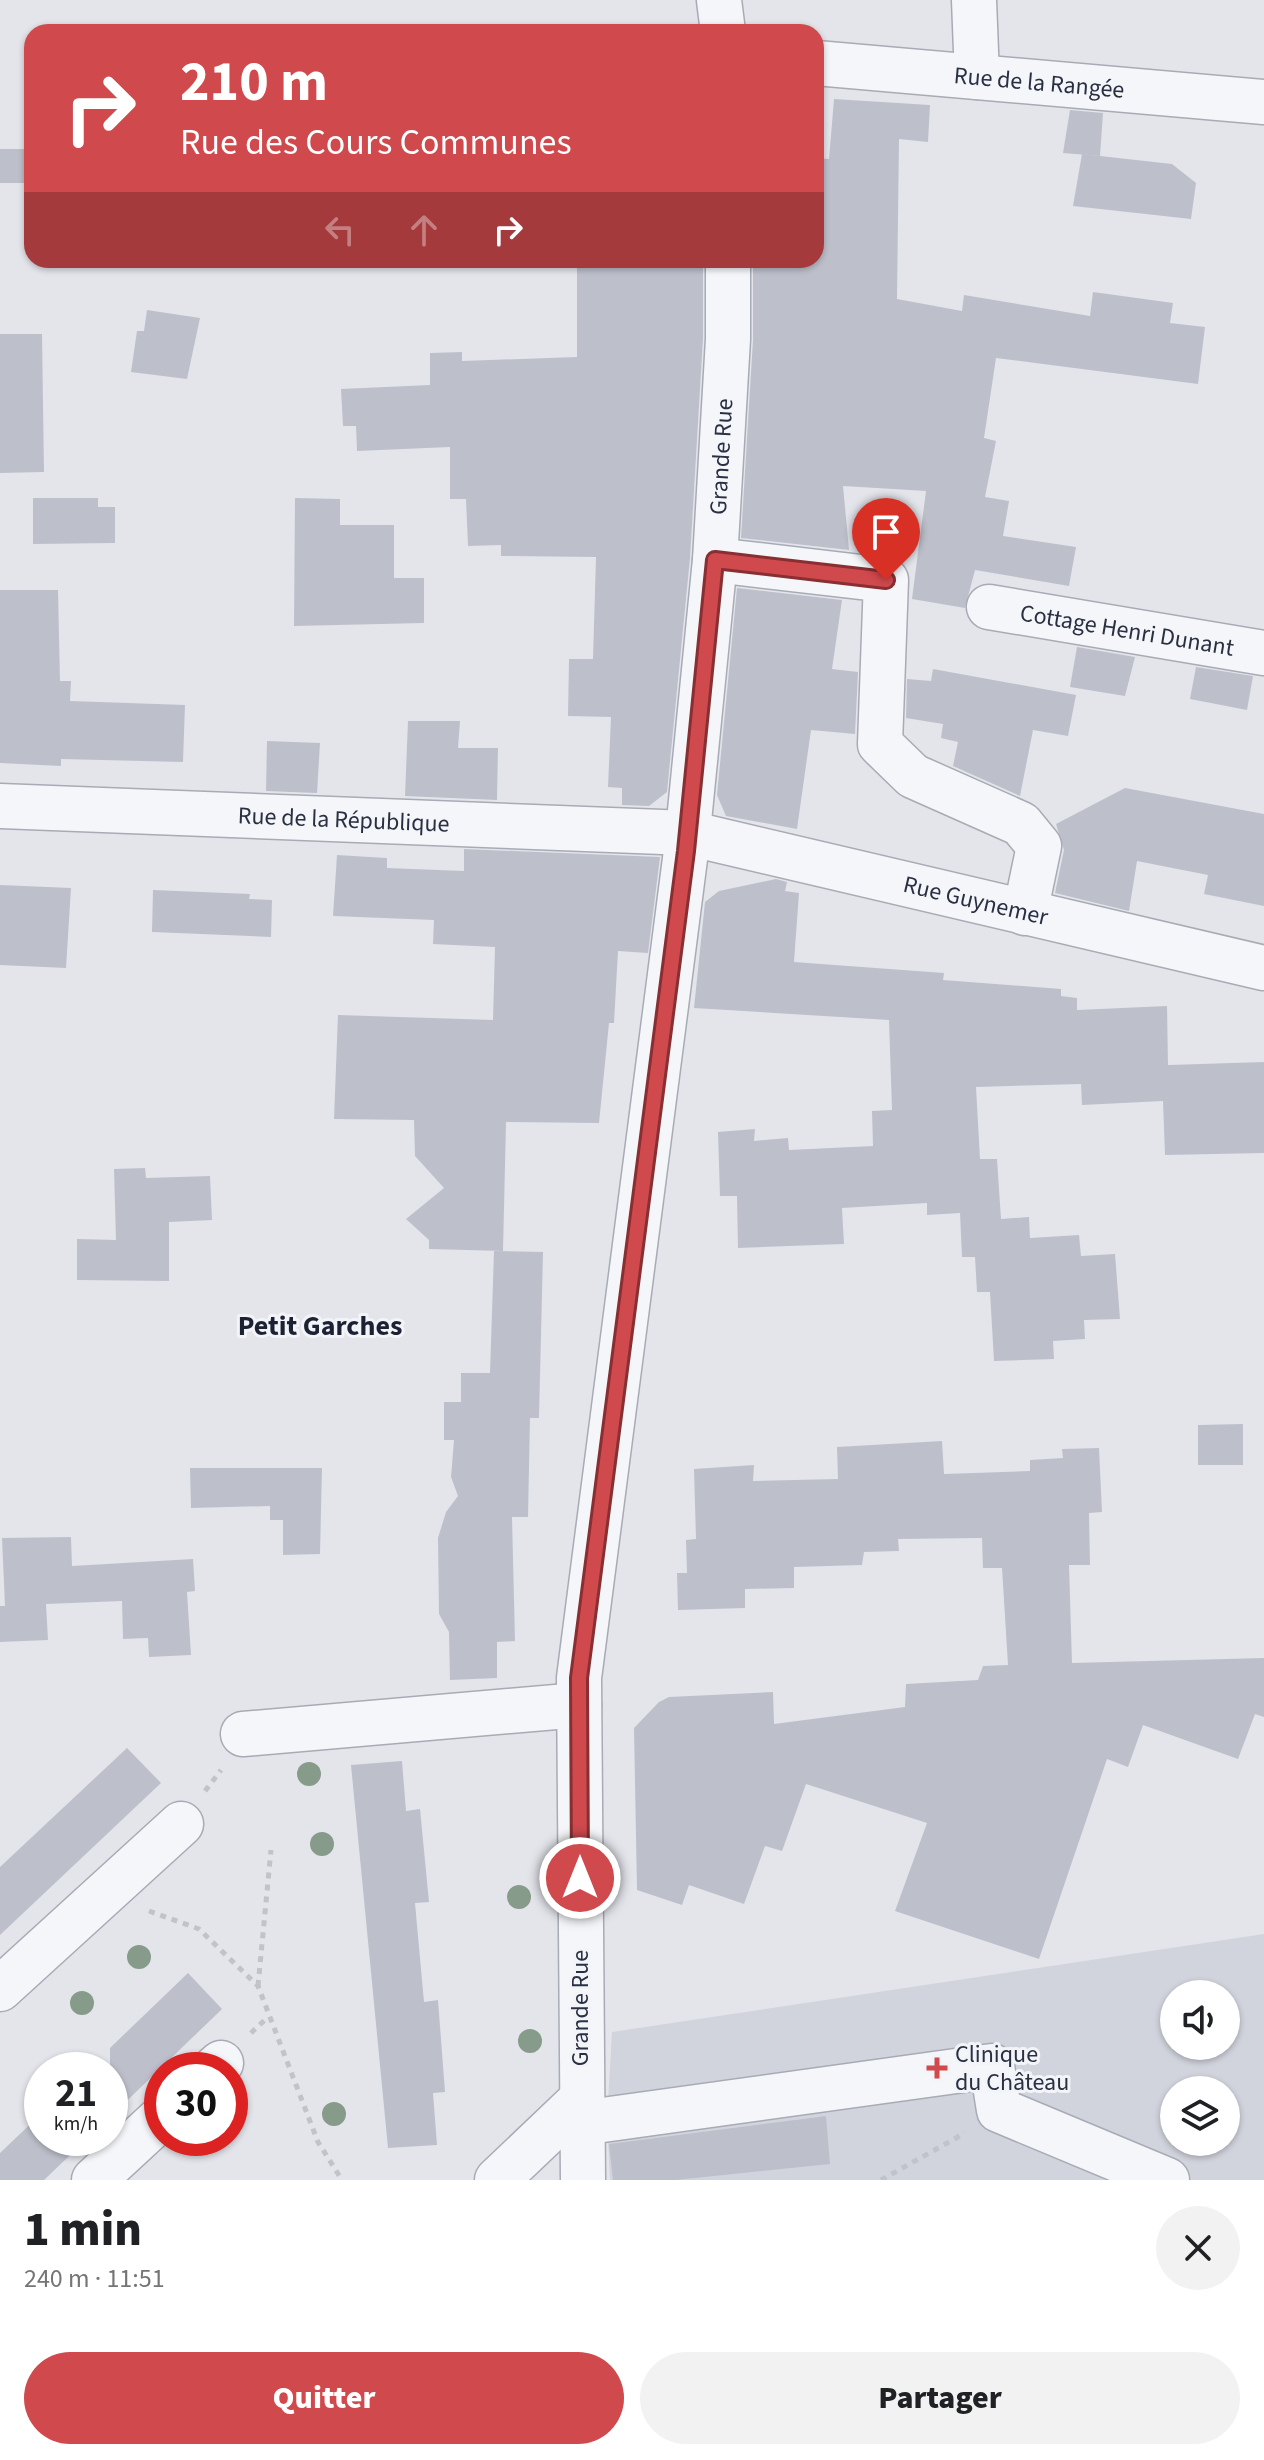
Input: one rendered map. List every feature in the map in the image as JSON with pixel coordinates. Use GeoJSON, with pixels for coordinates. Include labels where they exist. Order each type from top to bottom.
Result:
{"type":"FeatureCollection","features":[{"type":"Feature","properties":{"kind":"street"},"geometry":{"type":"LineString","coordinates":[[719,0],[722,24]]}},
{"type":"Feature","properties":{"kind":"street"},"geometry":{"type":"LineString","coordinates":[[974,0],[977,77]]}},
{"type":"Feature","properties":{"kind":"street","name":"Rue de la Rangée"},"geometry":{"type":"LineString","coordinates":[[824,64],[1264,102]]}},
{"type":"Feature","properties":{"kind":"street","name":"Grande Rue"},"geometry":{"type":"LineString","coordinates":[[583,2180],[579,1678],[688,833],[715,560],[728,339],[728,268]]}},
{"type":"Feature","properties":{"kind":"street"},"geometry":{"type":"LineString","coordinates":[[715,560],[886,580],[880,744],[913,776],[1021,824],[1039,846],[1025,913]]}},
{"type":"Feature","properties":{"kind":"street","name":"Cottage Henri Dunant"},"geometry":{"type":"LineString","coordinates":[[989,607],[1264,653]]}},
{"type":"Feature","properties":{"kind":"street","name":"Rue de la République"},"geometry":{"type":"LineString","coordinates":[[0,806],[688,833]]}},
{"type":"Feature","properties":{"kind":"street","name":"Rue Guynemer"},"geometry":{"type":"LineString","coordinates":[[688,833],[1264,968]]}},
{"type":"Feature","properties":{"kind":"street"},"geometry":{"type":"LineString","coordinates":[[243,1734],[579,1705]]}},
{"type":"Feature","properties":{"kind":"street"},"geometry":{"type":"LineString","coordinates":[[0,1989],[181,1824]]}},
{"type":"Feature","properties":{"kind":"street"},"geometry":{"type":"LineString","coordinates":[[497,2180],[581,2112],[992,2066],[999,2110],[1167,2180]]}},
{"type":"Feature","properties":{"kind":"street"},"geometry":{"type":"LineString","coordinates":[[94,2180],[144,2134]]}},
{"type":"Feature","properties":{"kind":"path"},"geometry":{"type":"LineString","coordinates":[[181,1824],[243,1734]]}},
{"type":"Feature","properties":{"kind":"path"},"geometry":{"type":"LineString","coordinates":[[258,1986],[271,1850]]}},
{"type":"Feature","properties":{"kind":"path"},"geometry":{"type":"LineString","coordinates":[[103,1896],[199,1929],[258,1986],[318,2142],[342,2180]]}},
{"type":"Feature","properties":{"kind":"path"},"geometry":{"type":"LineString","coordinates":[[881,2180],[999,2110]]}},
{"type":"Feature","properties":{"kind":"shaded area","name":"Clinique du Château"},"geometry":{"type":"Polygon","coordinates":[[[1264,1934],[1264,2180],[610,2180],[607,2121],[612,2032],[1264,1934]]]}},
{"type":"Feature","properties":{"kind":"building"},"geometry":{"type":"Polygon","coordinates":[[[834,99],[930,105],[928,142],[899,139],[897,299],[962,311],[964,295],[1090,316],[1093,292],[1173,303],[1170,323],[1205,327],[1198,384],[996,358],[984,438],[996,441],[985,497],[1009,501],[1003,536],[1076,547],[1069,586],[975,570],[965,608],[912,599],[926,491],[843,486],[849,550],[741,538],[753,340],[753,268],[824,268],[824,159],[829,159],[834,99]]]}},
{"type":"Feature","properties":{"kind":"building"},"geometry":{"type":"Polygon","coordinates":[[[1070,110],[1103,113],[1100,156],[1063,153],[1070,110]]]}},
{"type":"Feature","properties":{"kind":"building"},"geometry":{"type":"Polygon","coordinates":[[[0,149],[24,149],[24,183],[0,183],[0,149]]]}},
{"type":"Feature","properties":{"kind":"building"},"geometry":{"type":"Polygon","coordinates":[[[1082,154],[1172,164],[1196,183],[1191,219],[1073,206],[1082,154]]]}},
{"type":"Feature","properties":{"kind":"building"},"geometry":{"type":"Polygon","coordinates":[[[577,268],[703,268],[703,338],[690,558],[667,792],[649,806],[622,805],[622,788],[608,787],[611,717],[568,716],[569,659],[593,659],[596,557],[501,556],[501,545],[468,546],[466,499],[450,499],[450,447],[357,451],[356,426],[343,426],[341,389],[430,385],[430,353],[462,352],[462,361],[577,357],[577,268]]]}},
{"type":"Feature","properties":{"kind":"building"},"geometry":{"type":"Polygon","coordinates":[[[147,310],[200,318],[187,379],[131,372],[137,331],[144,331],[147,310]]]}},
{"type":"Feature","properties":{"kind":"building"},"geometry":{"type":"Polygon","coordinates":[[[0,334],[42,334],[44,472],[0,473],[0,334]]]}},
{"type":"Feature","properties":{"kind":"building"},"geometry":{"type":"Polygon","coordinates":[[[33,498],[98,498],[98,507],[115,507],[115,543],[33,544],[33,498]]]}},
{"type":"Feature","properties":{"kind":"building"},"geometry":{"type":"Polygon","coordinates":[[[295,498],[340,499],[340,525],[394,525],[394,578],[424,578],[424,623],[294,626],[295,498]]]}},
{"type":"Feature","properties":{"kind":"building"},"geometry":{"type":"Polygon","coordinates":[[[737,588],[842,600],[832,669],[858,672],[855,734],[811,730],[797,829],[726,816],[717,795],[737,588]]]}},
{"type":"Feature","properties":{"kind":"building"},"geometry":{"type":"Polygon","coordinates":[[[0,590],[58,590],[60,681],[71,681],[70,701],[185,705],[183,762],[61,759],[61,766],[0,763],[0,590]]]}},
{"type":"Feature","properties":{"kind":"building"},"geometry":{"type":"Polygon","coordinates":[[[1077,647],[1135,657],[1125,696],[1070,687],[1077,647]]]}},
{"type":"Feature","properties":{"kind":"building"},"geometry":{"type":"Polygon","coordinates":[[[1196,667],[1253,676],[1247,710],[1190,699],[1196,667]]]}},
{"type":"Feature","properties":{"kind":"building"},"geometry":{"type":"Polygon","coordinates":[[[933,669],[1076,695],[1068,736],[1033,730],[1020,796],[953,766],[958,742],[941,738],[943,724],[906,718],[907,679],[931,681],[933,669]]]}},
{"type":"Feature","properties":{"kind":"building"},"geometry":{"type":"Polygon","coordinates":[[[408,721],[460,721],[458,748],[498,748],[497,800],[405,796],[408,721]]]}},
{"type":"Feature","properties":{"kind":"building"},"geometry":{"type":"Polygon","coordinates":[[[267,741],[320,743],[317,793],[266,791],[267,741]]]}},
{"type":"Feature","properties":{"kind":"building"},"geometry":{"type":"Polygon","coordinates":[[[1125,788],[1264,814],[1264,906],[1204,894],[1208,875],[1137,861],[1129,911],[1055,893],[1064,850],[1056,824],[1125,788]]]}},
{"type":"Feature","properties":{"kind":"building"},"geometry":{"type":"Polygon","coordinates":[[[464,849],[660,857],[648,953],[618,951],[614,1023],[609,1023],[599,1123],[506,1122],[503,1251],[429,1249],[429,1240],[406,1219],[444,1188],[415,1156],[414,1120],[334,1119],[338,1015],[493,1020],[495,947],[433,944],[434,920],[333,916],[337,855],[387,858],[387,868],[464,871],[464,849]]]}},
{"type":"Feature","properties":{"kind":"building"},"geometry":{"type":"Polygon","coordinates":[[[776,879],[787,882],[785,891],[799,893],[794,962],[944,973],[943,980],[1061,989],[1061,996],[1077,998],[1077,1010],[1167,1006],[1168,1065],[1264,1062],[1264,1153],[1165,1155],[1163,1101],[1082,1105],[1081,1084],[976,1087],[980,1159],[997,1159],[1001,1219],[1029,1217],[1030,1238],[1079,1235],[1081,1256],[1115,1254],[1120,1319],[1084,1320],[1085,1339],[1053,1341],[1054,1359],[994,1361],[990,1292],[977,1292],[975,1257],[962,1257],[960,1213],[927,1215],[927,1203],[842,1208],[844,1244],[738,1248],[737,1196],[720,1196],[718,1132],[755,1129],[754,1141],[788,1138],[789,1150],[873,1146],[872,1111],[892,1110],[889,1020],[694,1008],[705,902],[719,891],[776,879]]]}},
{"type":"Feature","properties":{"kind":"building"},"geometry":{"type":"Polygon","coordinates":[[[0,885],[71,888],[66,968],[0,965],[0,885]]]}},
{"type":"Feature","properties":{"kind":"building"},"geometry":{"type":"Polygon","coordinates":[[[153,890],[250,894],[249,899],[272,900],[271,937],[152,932],[153,890]]]}},
{"type":"Feature","properties":{"kind":"building"},"geometry":{"type":"Polygon","coordinates":[[[145,1168],[146,1178],[210,1176],[212,1220],[169,1222],[169,1281],[77,1280],[77,1239],[116,1240],[114,1169],[145,1168]]]}},
{"type":"Feature","properties":{"kind":"building"},"geometry":{"type":"Polygon","coordinates":[[[494,1251],[543,1252],[539,1418],[530,1418],[528,1517],[512,1517],[515,1641],[497,1642],[497,1678],[450,1680],[449,1632],[439,1614],[438,1538],[446,1512],[458,1496],[451,1477],[454,1440],[444,1440],[444,1402],[461,1402],[461,1373],[490,1373],[494,1251]]]}},
{"type":"Feature","properties":{"kind":"building"},"geometry":{"type":"Polygon","coordinates":[[[1243,1424],[1243,1465],[1198,1465],[1198,1425],[1243,1424]]]}},
{"type":"Feature","properties":{"kind":"building"},"geometry":{"type":"Polygon","coordinates":[[[942,1441],[944,1474],[1030,1471],[1030,1460],[1063,1458],[1062,1449],[1099,1448],[1102,1512],[1089,1513],[1090,1565],[1069,1565],[1072,1663],[1264,1658],[1264,1717],[1255,1714],[1238,1759],[1143,1725],[1128,1767],[1107,1759],[1039,1959],[895,1911],[927,1823],[806,1784],[782,1851],[765,1846],[744,1904],[689,1885],[682,1905],[637,1890],[634,1728],[659,1702],[669,1697],[773,1692],[774,1724],[905,1707],[906,1684],[978,1680],[983,1666],[1008,1665],[1002,1568],[983,1568],[982,1538],[898,1539],[899,1551],[864,1552],[862,1565],[794,1567],[794,1588],[745,1589],[745,1608],[678,1610],[677,1573],[687,1573],[686,1540],[696,1539],[694,1469],[754,1465],[753,1481],[838,1479],[837,1447],[942,1441]]]}},
{"type":"Feature","properties":{"kind":"building"},"geometry":{"type":"Polygon","coordinates":[[[190,1468],[322,1468],[320,1554],[283,1555],[283,1520],[270,1520],[270,1506],[191,1508],[190,1468]]]}},
{"type":"Feature","properties":{"kind":"building"},"geometry":{"type":"Polygon","coordinates":[[[71,1537],[72,1566],[193,1559],[195,1591],[187,1592],[191,1655],[149,1657],[148,1638],[123,1639],[122,1601],[46,1604],[48,1640],[0,1642],[0,1606],[5,1606],[2,1538],[71,1537]]]}},
{"type":"Feature","properties":{"kind":"building"},"geometry":{"type":"Polygon","coordinates":[[[127,1748],[161,1783],[0,1935],[0,1867],[127,1748]]]}},
{"type":"Feature","properties":{"kind":"building"},"geometry":{"type":"Polygon","coordinates":[[[402,1761],[406,1811],[420,1809],[429,1902],[415,1903],[424,2002],[438,2000],[445,2092],[433,2093],[437,2145],[388,2148],[351,1765],[402,1761]]]}},
{"type":"Feature","properties":{"kind":"building"},"geometry":{"type":"Polygon","coordinates":[[[188,1973],[222,2009],[177,2052],[144,2052],[144,2084],[128,2100],[128,2052],[110,2052],[110,2048],[188,1973]]]}},
{"type":"Feature","properties":{"kind":"building"},"geometry":{"type":"Polygon","coordinates":[[[826,2116],[830,2164],[676,2180],[613,2180],[609,2144],[826,2116]]]}},
{"type":"Feature","properties":{"kind":"building"},"geometry":{"type":"Polygon","coordinates":[[[24,2130],[24,2156],[69,2156],[44,2180],[0,2180],[0,2153],[24,2130]]]}},
{"type":"Feature","properties":{"kind":"place","name":"Clinique du Château"},"geometry":{"type":"Point","coordinates":[937,2068]}},
{"type":"Feature","properties":{"kind":"district","name":"Petit Garches"},"geometry":{"type":"Point","coordinates":[320,1325]}},
{"type":"Feature","properties":{"kind":"route"},"geometry":{"type":"LineString","coordinates":[[580,1878],[579,1678],[686,851],[715,560],[886,580]]}}]}
